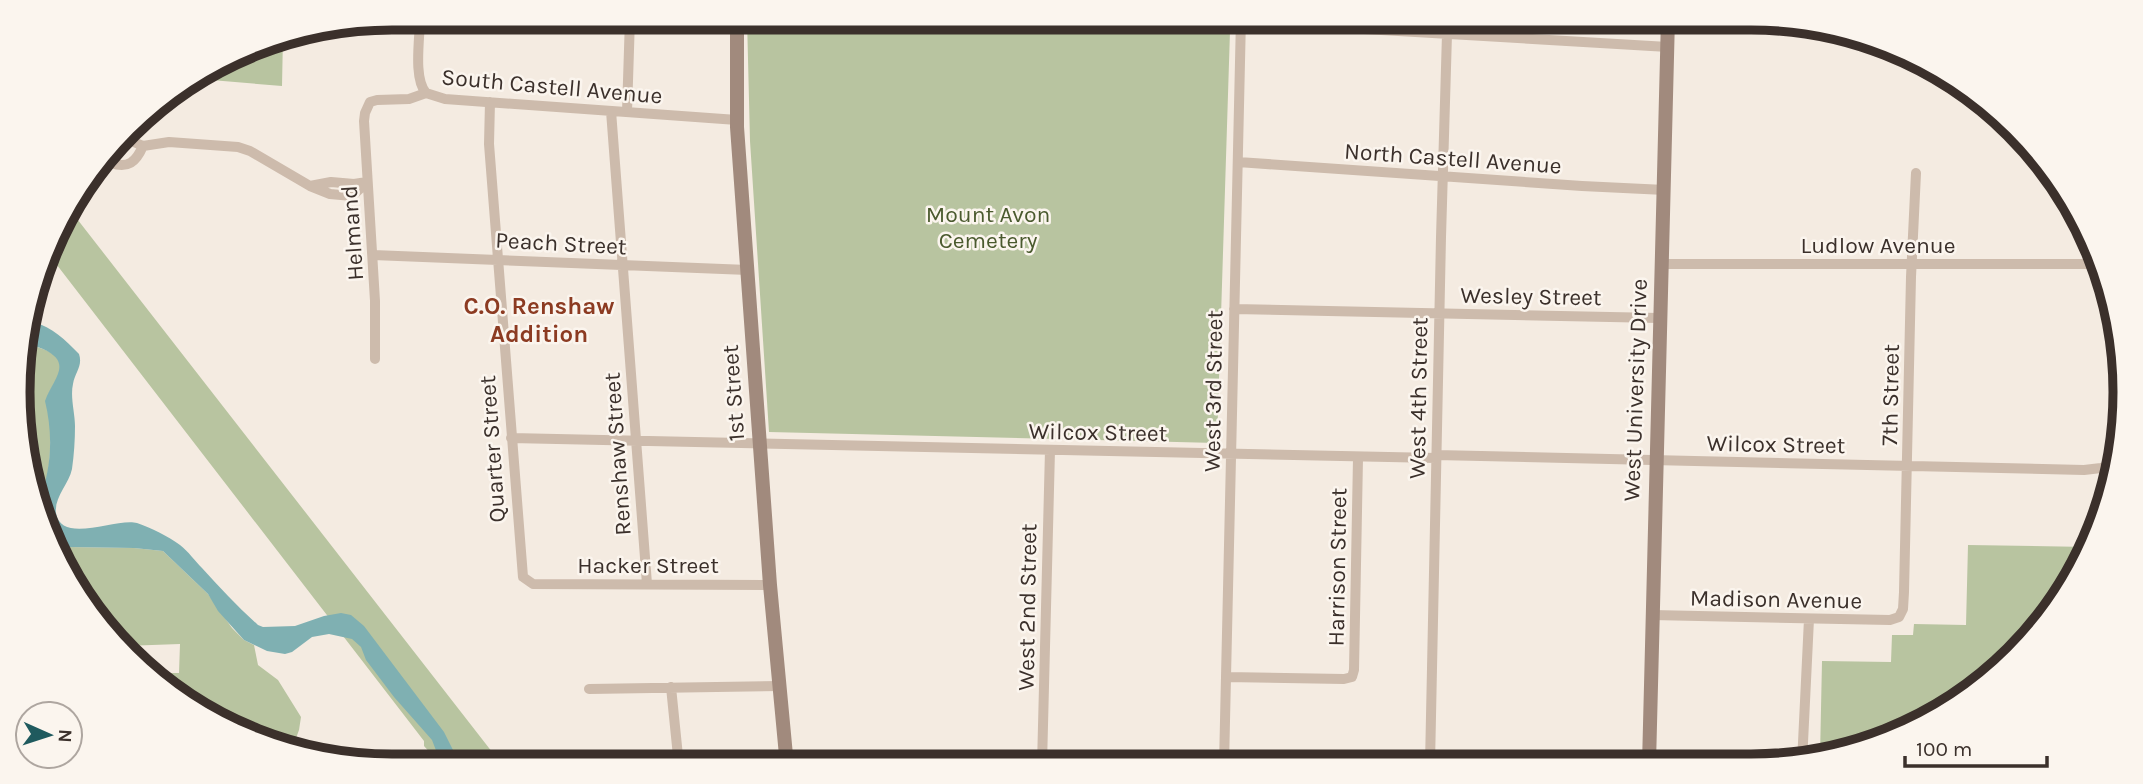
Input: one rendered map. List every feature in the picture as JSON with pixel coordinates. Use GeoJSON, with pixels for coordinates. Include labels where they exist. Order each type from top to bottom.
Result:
{"type":"FeatureCollection","features":[{"type":"Feature","properties":{"kind":"street"},"geometry":{"type":"LineString","coordinates":[[420,30],[419,77],[426,93]]}},
{"type":"Feature","properties":{"kind":"street"},"geometry":{"type":"LineString","coordinates":[[627,111],[629,30]]}},
{"type":"Feature","properties":{"kind":"street","name":"1st Street"},"geometry":{"type":"LineString","coordinates":[[737,30],[737,120],[770,584],[786,754]]}},
{"type":"Feature","properties":{"kind":"street","name":"West 3rd Street"},"geometry":{"type":"LineString","coordinates":[[1224,754],[1241,30]]}},
{"type":"Feature","properties":{"kind":"street"},"geometry":{"type":"LineString","coordinates":[[1388,30],[1668,47]]}},
{"type":"Feature","properties":{"kind":"street","name":"West University Drive"},"geometry":{"type":"LineString","coordinates":[[1649,754],[1668,30]]}},
{"type":"Feature","properties":{"kind":"street","name":"West 4th Street"},"geometry":{"type":"LineString","coordinates":[[1430,754],[1447,34]]}},
{"type":"Feature","properties":{"kind":"street","name":"South Castell Avenue"},"geometry":{"type":"LineString","coordinates":[[367,106],[377,100],[409,99],[426,93],[445,99],[737,120]]}},
{"type":"Feature","properties":{"kind":"street","name":"Quarter Street"},"geometry":{"type":"LineString","coordinates":[[490,102],[489,144],[521,570],[527,581]]}},
{"type":"Feature","properties":{"kind":"street","name":"Helmand"},"geometry":{"type":"LineString","coordinates":[[367,106],[364,121],[373,255],[376,342],[374,359]]}},
{"type":"Feature","properties":{"kind":"street","name":"Renshaw Street"},"geometry":{"type":"LineString","coordinates":[[611,111],[647,584]]}},
{"type":"Feature","properties":{"kind":"street"},"geometry":{"type":"LineString","coordinates":[[131,141],[143,146],[169,142],[237,147],[250,151],[310,186],[331,182],[367,183]]}},
{"type":"Feature","properties":{"kind":"street"},"geometry":{"type":"LineString","coordinates":[[111,163],[120,167],[131,164],[138,158],[143,146]]}},
{"type":"Feature","properties":{"kind":"street","name":"North Castell Avenue"},"geometry":{"type":"LineString","coordinates":[[1238,162],[1571,186],[1665,190]]}},
{"type":"Feature","properties":{"kind":"street","name":"7th Street"},"geometry":{"type":"LineString","coordinates":[[1899,617],[1903,609],[1904,592],[1916,173]]}},
{"type":"Feature","properties":{"kind":"street","name":"Peach Street"},"geometry":{"type":"LineString","coordinates":[[373,255],[748,270]]}},
{"type":"Feature","properties":{"kind":"street","name":"Ludlow Avenue"},"geometry":{"type":"LineString","coordinates":[[1661,264],[2090,264]]}},
{"type":"Feature","properties":{"kind":"street","name":"Wesley Street"},"geometry":{"type":"LineString","coordinates":[[1234,309],[1659,318]]}},
{"type":"Feature","properties":{"kind":"street","name":"Wilcox Street"},"geometry":{"type":"LineString","coordinates":[[511,438],[1231,455],[1436,456],[2084,470],[2105,467]]}},
{"type":"Feature","properties":{"kind":"street","name":"West 2nd Street"},"geometry":{"type":"LineString","coordinates":[[1042,754],[1050,450]]}},
{"type":"Feature","properties":{"kind":"street","name":"Harrison Street"},"geometry":{"type":"LineString","coordinates":[[1226,677],[1352,677],[1358,457]]}},
{"type":"Feature","properties":{"kind":"street","name":"Hacker Street"},"geometry":{"type":"LineString","coordinates":[[527,581],[533,584],[770,584]]}},
{"type":"Feature","properties":{"kind":"street","name":"Madison Avenue"},"geometry":{"type":"LineString","coordinates":[[1652,615],[1890,620],[1899,617]]}},
{"type":"Feature","properties":{"kind":"street"},"geometry":{"type":"LineString","coordinates":[[1803,750],[1809,619]]}},
{"type":"Feature","properties":{"kind":"street"},"geometry":{"type":"LineString","coordinates":[[589,689],[780,686]]}},
{"type":"Feature","properties":{"kind":"street"},"geometry":{"type":"LineString","coordinates":[[671,687],[677,754]]}},
{"type":"Feature","properties":{"kind":"green space","name":"Mount Avon Cemetery"},"geometry":{"type":"Polygon","coordinates":[[[747,30],[1230,31],[1217,443],[769,432],[750,141],[747,30]]]}},
{"type":"Feature","properties":{"kind":"green space"},"geometry":{"type":"Polygon","coordinates":[[[283,47],[282,86],[208,80],[253,57],[283,47]]]}},
{"type":"Feature","properties":{"kind":"green space"},"geometry":{"type":"Polygon","coordinates":[[[75,216],[494,754],[431,754],[424,746],[424,741],[54,261],[75,216]]]}},
{"type":"Feature","properties":{"kind":"green space"},"geometry":{"type":"Polygon","coordinates":[[[33,346],[52,353],[60,364],[47,400],[50,421],[43,489],[31,416],[33,346]]]}},
{"type":"Feature","properties":{"kind":"green space"},"geometry":{"type":"Polygon","coordinates":[[[64,545],[163,551],[208,594],[232,628],[244,640],[254,645],[258,665],[278,680],[301,717],[295,741],[232,717],[168,676],[168,673],[179,673],[180,644],[134,646],[91,593],[64,545]]]}},
{"type":"Feature","properties":{"kind":"green space"},"geometry":{"type":"Polygon","coordinates":[[[1968,545],[2078,547],[2065,573],[2038,613],[2007,648],[1972,679],[1932,706],[1890,727],[1820,747],[1822,661],[1891,662],[1892,635],[1913,635],[1914,624],[1966,625],[1968,545]]]}},
{"type":"Feature","properties":{"kind":"water"},"geometry":{"type":"Polygon","coordinates":[[[37,323],[58,335],[80,358],[72,389],[75,426],[72,469],[56,507],[60,522],[79,529],[137,523],[170,538],[183,547],[236,604],[263,627],[295,626],[341,613],[351,615],[364,626],[444,732],[455,754],[437,754],[432,740],[394,697],[366,660],[361,647],[352,639],[329,634],[312,637],[285,654],[267,651],[244,640],[218,611],[208,594],[163,551],[64,545],[43,489],[50,451],[45,401],[59,372],[58,360],[43,349],[33,346],[37,323]]]}},
{"type":"Feature","properties":{"kind":"district","name":"C.O. Renshaw Addition"},"geometry":{"type":"Point","coordinates":[539,320]}}]}
